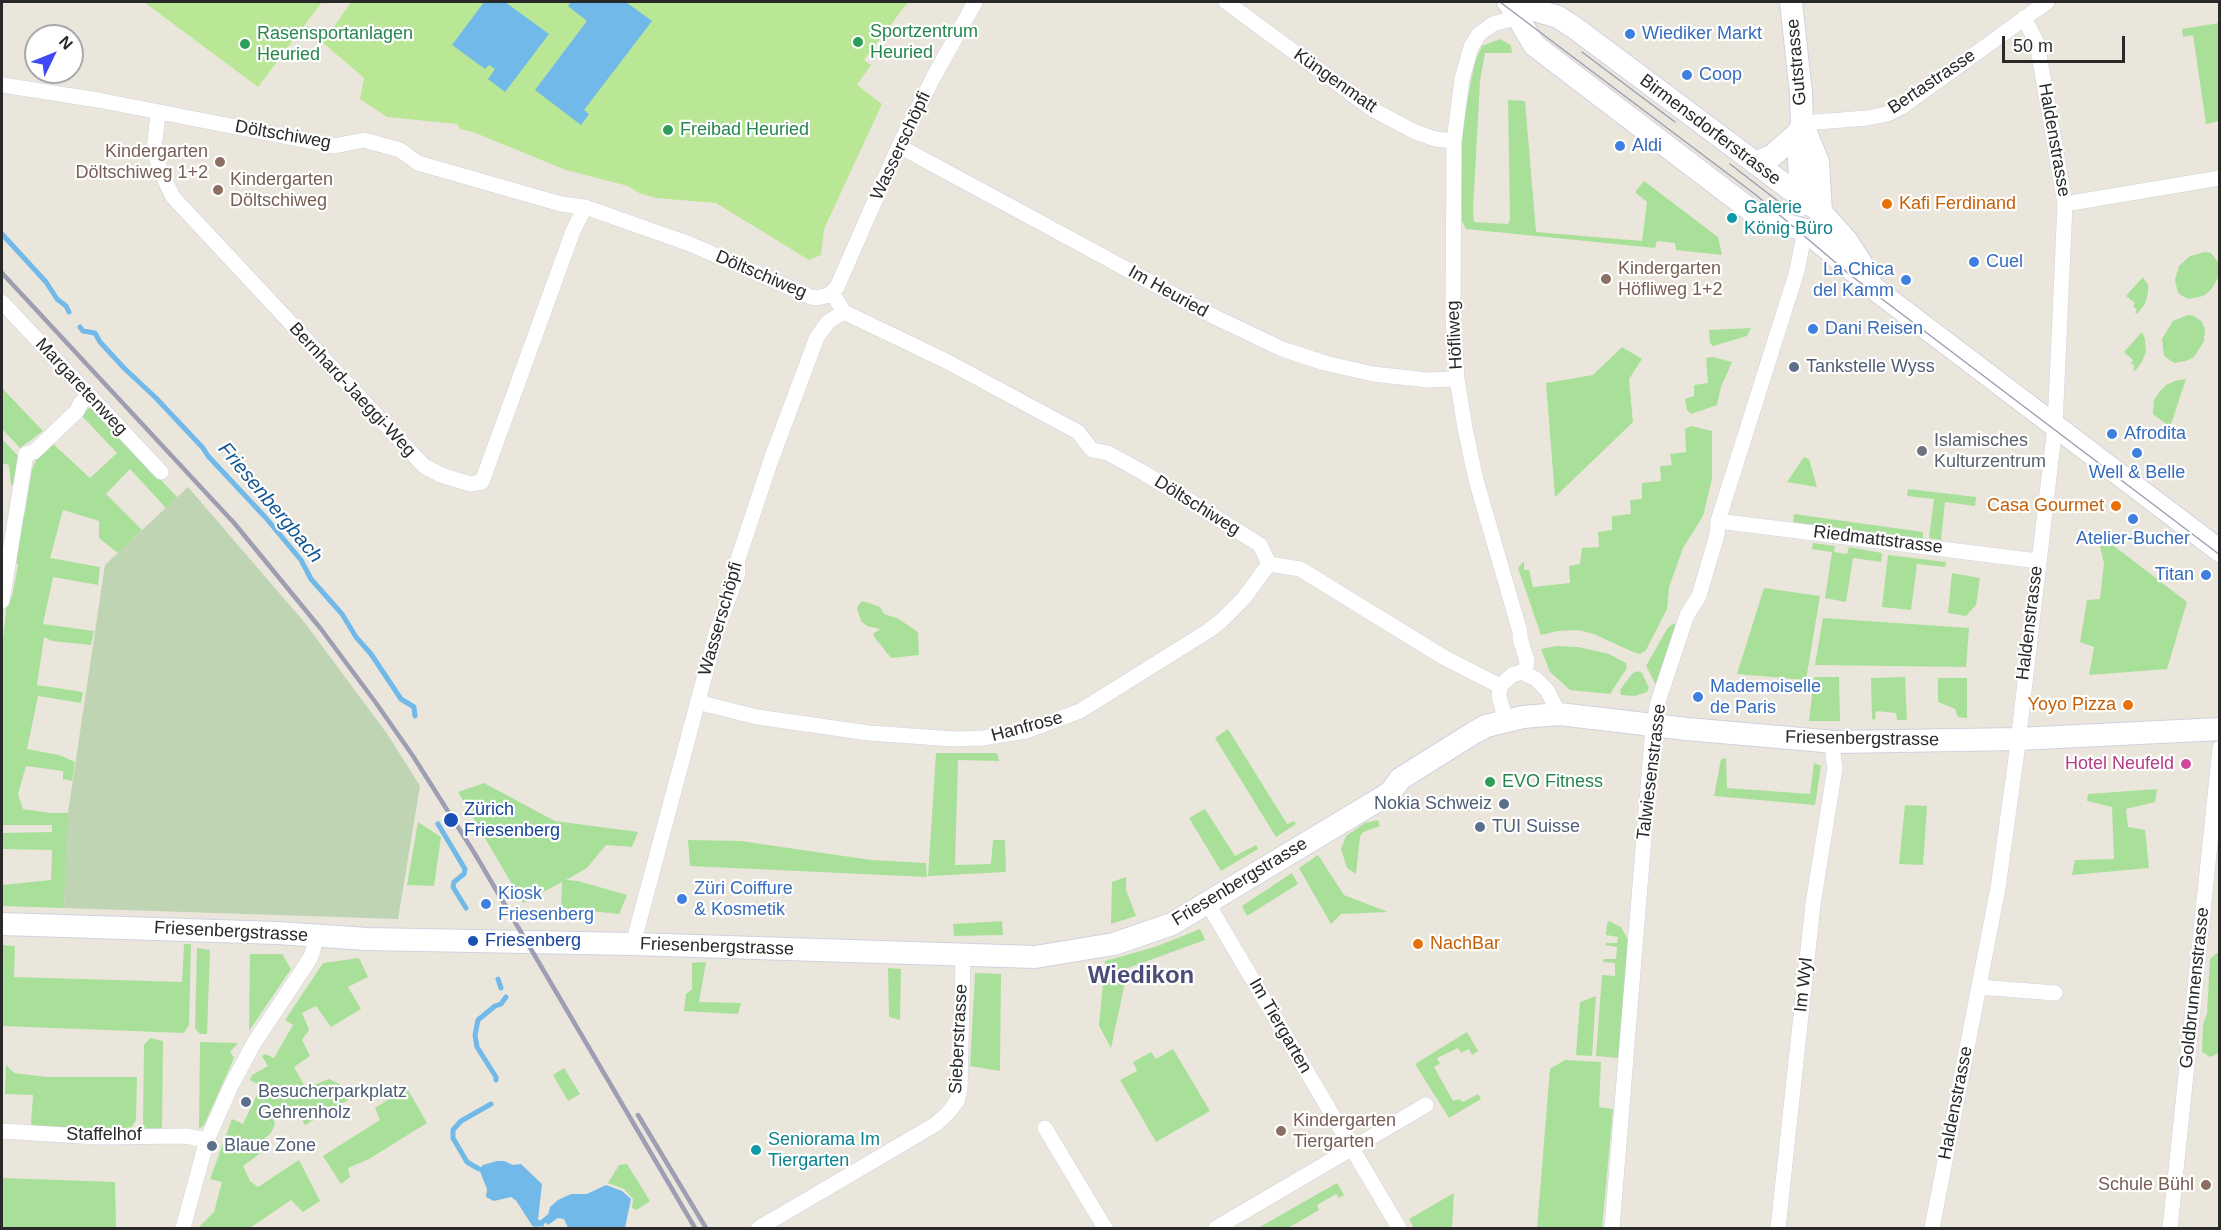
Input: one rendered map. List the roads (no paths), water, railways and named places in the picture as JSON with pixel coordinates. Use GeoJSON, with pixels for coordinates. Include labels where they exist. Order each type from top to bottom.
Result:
{"type":"FeatureCollection","features":[{"type":"Feature","properties":{"kind":"street","name":"Wasserschöpfi"},"geometry":{"type":"LineString","coordinates":[[832,293],[842,278],[899,146],[939,65],[975,2]]}},
{"type":"Feature","properties":{"kind":"street","name":"Küngenmatt"},"geometry":{"type":"LineString","coordinates":[[1226,2],[1372,109],[1414,132],[1435,139],[1454,141]]}},
{"type":"Feature","properties":{"kind":"street","name":"Gutstrasse"},"geometry":{"type":"LineString","coordinates":[[1791,2],[1801,93],[1799,196],[1805,230]]}},
{"type":"Feature","properties":{"kind":"street","name":"Bertastrasse"},"geometry":{"type":"LineString","coordinates":[[1800,128],[1887,114],[1903,106],[2047,2]]}},
{"type":"Feature","properties":{"kind":"street","name":"Höfliweg"},"geometry":{"type":"LineString","coordinates":[[1512,8],[1479,34],[1471,47],[1462,79],[1454,141],[1453,318],[1457,379],[1465,428],[1476,480],[1520,632],[1527,661],[1525,673]]}},
{"type":"Feature","properties":{"kind":"street","name":"Birmensdorferstrasse"},"geometry":{"type":"LineString","coordinates":[[1512,8],[1558,17],[1575,28],[1821,212],[1847,241],[1880,293]]}},
{"type":"Feature","properties":{"kind":"street","name":"Birmensdorferstrasse"},"geometry":{"type":"LineString","coordinates":[[1512,8],[1534,45],[1761,218],[1805,230],[1880,293],[2220,550]]}},
{"type":"Feature","properties":{"kind":"street","name":"Haldenstrasse"},"geometry":{"type":"LineString","coordinates":[[1932,1228],[1998,888],[2055,426],[2065,204],[2037,43],[2024,18]]}},
{"type":"Feature","properties":{"kind":"street","name":"Döltschiweg"},"geometry":{"type":"LineString","coordinates":[[2,85],[98,100],[334,146],[364,140],[400,150],[417,163],[561,204],[585,207],[690,244],[811,297],[822,297],[832,293],[848,314],[948,362],[1078,432],[1092,450],[1108,453],[1144,473],[1260,545],[1269,564]]}},
{"type":"Feature","properties":{"kind":"street","name":"Bernhard-Jaeggi-Weg"},"geometry":{"type":"LineString","coordinates":[[158,113],[154,150],[172,197],[424,466],[470,484],[482,482],[573,231],[585,207]]}},
{"type":"Feature","properties":{"kind":"street","name":"Gutstrasse"},"geometry":{"type":"LineString","coordinates":[[1800,128],[1818,162],[1821,212]]}},
{"type":"Feature","properties":{"kind":"street"},"geometry":{"type":"LineString","coordinates":[[1755,163],[1772,156],[1800,128]]}},
{"type":"Feature","properties":{"kind":"street","name":"Im Heuried"},"geometry":{"type":"LineString","coordinates":[[899,146],[1215,317],[1282,349],[1324,363],[1373,374],[1428,380],[1457,379]]}},
{"type":"Feature","properties":{"kind":"street"},"geometry":{"type":"LineString","coordinates":[[2065,204],[2220,178]]}},
{"type":"Feature","properties":{"kind":"street","name":"Talwiesenstrasse"},"geometry":{"type":"LineString","coordinates":[[1612,1228],[1654,724],[1687,615],[1699,596],[1716,542],[1718,521],[1797,271],[1805,230]]}},
{"type":"Feature","properties":{"kind":"street","name":"Margaretenweg"},"geometry":{"type":"LineString","coordinates":[[2,302],[161,472]]}},
{"type":"Feature","properties":{"kind":"street","name":"Wasserschöpfi"},"geometry":{"type":"LineString","coordinates":[[633,944],[717,630],[738,573],[737,562],[771,460],[817,337],[828,322],[848,314]]}},
{"type":"Feature","properties":{"kind":"street"},"geometry":{"type":"LineString","coordinates":[[2,595],[26,454],[34,453],[77,411],[89,395]]}},
{"type":"Feature","properties":{"kind":"street","name":"Riedmattstrasse"},"geometry":{"type":"LineString","coordinates":[[1718,521],[2038,561]]}},
{"type":"Feature","properties":{"kind":"street"},"geometry":{"type":"LineString","coordinates":[[1269,564],[1300,569],[1445,658],[1500,686]]}},
{"type":"Feature","properties":{"kind":"street","name":"Hanfrose"},"geometry":{"type":"LineString","coordinates":[[697,702],[757,717],[869,733],[954,739],[983,738],[1026,731],[1080,711],[1214,626],[1244,598],[1269,564]]}},
{"type":"Feature","properties":{"kind":"street"},"geometry":{"type":"LineString","coordinates":[[1506,722],[1498,696],[1500,686],[1512,675],[1525,673],[1536,679],[1547,690],[1559,714]]}},
{"type":"Feature","properties":{"kind":"street","name":"Friesenbergstrasse"},"geometry":{"type":"LineString","coordinates":[[2,924],[506,943],[633,944],[1035,957],[1114,944],[1172,924],[1391,792],[1400,779],[1462,740],[1486,726],[1523,717],[1559,714],[1708,732],[1835,742],[2018,739],[2220,729]]}},
{"type":"Feature","properties":{"kind":"street","name":"Im Wyl"},"geometry":{"type":"LineString","coordinates":[[1778,1228],[1813,904],[1835,768],[1833,755],[1835,742]]}},
{"type":"Feature","properties":{"kind":"street","name":"Goldbrunnenstrasse"},"geometry":{"type":"LineString","coordinates":[[2170,1228],[2220,748]]}},
{"type":"Feature","properties":{"kind":"street","name":"Im Tiergarten"},"geometry":{"type":"LineString","coordinates":[[1208,904],[1399,1228]]}},
{"type":"Feature","properties":{"kind":"street"},"geometry":{"type":"LineString","coordinates":[[183,1228],[207,1140],[250,1050],[311,957],[317,936]]}},
{"type":"Feature","properties":{"kind":"street","name":"Sieberstrasse"},"geometry":{"type":"LineString","coordinates":[[759,1228],[936,1124],[957,1101],[960,1090],[963,955]]}},
{"type":"Feature","properties":{"kind":"street"},"geometry":{"type":"LineString","coordinates":[[1979,987],[2055,993]]}},
{"type":"Feature","properties":{"kind":"street"},"geometry":{"type":"LineString","coordinates":[[1216,1228],[1426,1105]]}},
{"type":"Feature","properties":{"kind":"street"},"geometry":{"type":"LineString","coordinates":[[1045,1128],[1105,1228]]}},
{"type":"Feature","properties":{"kind":"street","name":"Staffelhof"},"geometry":{"type":"LineString","coordinates":[[2,1131],[112,1137],[116,1135],[185,1136],[207,1140]]}},
{"type":"Feature","properties":{"kind":"water"},"geometry":{"type":"Polygon","coordinates":[[[484,2],[505,2],[549,34],[505,92],[488,79],[495,69],[489,65],[485,69],[452,45],[484,2]]]}},
{"type":"Feature","properties":{"kind":"water"},"geometry":{"type":"Polygon","coordinates":[[[571,2],[626,2],[652,21],[584,110],[589,114],[581,125],[535,90],[587,21],[568,6],[571,2]]]}},
{"type":"Feature","properties":{"kind":"water"},"geometry":{"type":"Polygon","coordinates":[[[497,1161],[513,1165],[521,1164],[542,1184],[538,1219],[544,1227],[529,1221],[529,1215],[524,1206],[511,1197],[494,1201],[486,1197],[487,1189],[479,1169],[483,1165],[497,1161]]]}},
{"type":"Feature","properties":{"kind":"water"},"geometry":{"type":"Polygon","coordinates":[[[606,1185],[622,1191],[631,1199],[625,1228],[568,1228],[564,1219],[558,1218],[548,1225],[546,1223],[550,1207],[558,1200],[571,1194],[587,1194],[606,1185]]]}},
{"type":"Feature","properties":{"kind":"waterway","name":"Friesenbergbach"},"geometry":{"type":"LineString","coordinates":[[2,234],[46,282],[69,312]]}},
{"type":"Feature","properties":{"kind":"waterway","name":"Friesenbergbach"},"geometry":{"type":"LineString","coordinates":[[80,327],[83,331],[95,333],[100,342],[124,368],[156,398],[266,518],[301,560],[311,579],[342,614],[401,699],[414,707],[415,716]]}},
{"type":"Feature","properties":{"kind":"waterway","name":"Friesenbergbach"},"geometry":{"type":"LineString","coordinates":[[438,824],[465,869],[464,874],[454,882],[453,887],[466,908]]}},
{"type":"Feature","properties":{"kind":"waterway","name":"Friesenbergbach"},"geometry":{"type":"LineString","coordinates":[[498,979],[501,988]]}},
{"type":"Feature","properties":{"kind":"waterway","name":"Friesenbergbach"},"geometry":{"type":"LineString","coordinates":[[496,1080],[477,1047],[475,1035],[478,1020],[501,1004],[506,997]]}},
{"type":"Feature","properties":{"kind":"waterway","name":"Friesenbergbach"},"geometry":{"type":"LineString","coordinates":[[479,1169],[467,1162],[453,1138],[453,1130],[461,1121],[491,1104]]}},
{"type":"Feature","properties":{"kind":"waterway","name":"Friesenbergbach"},"geometry":{"type":"LineString","coordinates":[[518,1199],[534,1224],[540,1224],[551,1215]]}},
{"type":"Feature","properties":{"kind":"tram line"},"geometry":{"type":"LineString","coordinates":[[1500,2],[1756,195],[1849,274],[2220,555]]}},
{"type":"Feature","properties":{"kind":"tram line"},"geometry":{"type":"LineString","coordinates":[[1582,52],[1675,122]]}},
{"type":"Feature","properties":{"kind":"tram line"},"geometry":{"type":"LineString","coordinates":[[1730,164],[1792,212]]}},
{"type":"Feature","properties":{"kind":"railway"},"geometry":{"type":"LineString","coordinates":[[2,273],[235,524],[321,629],[376,703],[413,756],[475,854],[695,1228]]}},
{"type":"Feature","properties":{"kind":"railway"},"geometry":{"type":"LineString","coordinates":[[638,1115],[706,1228]]}},
{"type":"Feature","properties":{"kind":"place","name":"Wiediker Markt"},"geometry":{"type":"Point","coordinates":[1630,34]}},
{"type":"Feature","properties":{"kind":"place","name":"Sportzentrum Heuried"},"geometry":{"type":"Point","coordinates":[858,42]}},
{"type":"Feature","properties":{"kind":"place","name":"Rasensportanlagen Heuried"},"geometry":{"type":"Point","coordinates":[245,44]}},
{"type":"Feature","properties":{"kind":"place","name":"Coop"},"geometry":{"type":"Point","coordinates":[1687,75]}},
{"type":"Feature","properties":{"kind":"place","name":"Freibad Heuried"},"geometry":{"type":"Point","coordinates":[668,130]}},
{"type":"Feature","properties":{"kind":"place","name":"Aldi"},"geometry":{"type":"Point","coordinates":[1620,146]}},
{"type":"Feature","properties":{"kind":"place","name":"Kindergarten Döltschiweg 1+2"},"geometry":{"type":"Point","coordinates":[220,162]}},
{"type":"Feature","properties":{"kind":"place","name":"Kindergarten Döltschiweg"},"geometry":{"type":"Point","coordinates":[218,190]}},
{"type":"Feature","properties":{"kind":"place","name":"Kafi Ferdinand"},"geometry":{"type":"Point","coordinates":[1887,204]}},
{"type":"Feature","properties":{"kind":"place","name":"Galerie König Büro"},"geometry":{"type":"Point","coordinates":[1732,218]}},
{"type":"Feature","properties":{"kind":"place","name":"Cuel"},"geometry":{"type":"Point","coordinates":[1974,262]}},
{"type":"Feature","properties":{"kind":"place","name":"Kindergarten Höfliweg 1+2"},"geometry":{"type":"Point","coordinates":[1606,279]}},
{"type":"Feature","properties":{"kind":"place","name":"La Chica del Kamm"},"geometry":{"type":"Point","coordinates":[1906,280]}},
{"type":"Feature","properties":{"kind":"place","name":"Dani Reisen"},"geometry":{"type":"Point","coordinates":[1813,329]}},
{"type":"Feature","properties":{"kind":"place","name":"Tankstelle Wyss"},"geometry":{"type":"Point","coordinates":[1794,367]}},
{"type":"Feature","properties":{"kind":"place","name":"Afrodita"},"geometry":{"type":"Point","coordinates":[2112,434]}},
{"type":"Feature","properties":{"kind":"place","name":"Islamisches Kulturzentrum"},"geometry":{"type":"Point","coordinates":[1922,451]}},
{"type":"Feature","properties":{"kind":"place","name":"Well & Belle"},"geometry":{"type":"Point","coordinates":[2137,453]}},
{"type":"Feature","properties":{"kind":"place","name":"Casa Gourmet"},"geometry":{"type":"Point","coordinates":[2116,506]}},
{"type":"Feature","properties":{"kind":"place","name":"Atelier-Bucher"},"geometry":{"type":"Point","coordinates":[2133,519]}},
{"type":"Feature","properties":{"kind":"place","name":"Titan"},"geometry":{"type":"Point","coordinates":[2206,575]}},
{"type":"Feature","properties":{"kind":"place","name":"Mademoiselle de Paris"},"geometry":{"type":"Point","coordinates":[1698,697]}},
{"type":"Feature","properties":{"kind":"place","name":"Yoyo Pizza"},"geometry":{"type":"Point","coordinates":[2128,705]}},
{"type":"Feature","properties":{"kind":"place","name":"Hotel Neufeld"},"geometry":{"type":"Point","coordinates":[2186,764]}},
{"type":"Feature","properties":{"kind":"place","name":"EVO Fitness"},"geometry":{"type":"Point","coordinates":[1490,782]}},
{"type":"Feature","properties":{"kind":"place","name":"Nokia Schweiz"},"geometry":{"type":"Point","coordinates":[1504,804]}},
{"type":"Feature","properties":{"kind":"place","name":"Zürich Friesenberg"},"geometry":{"type":"Point","coordinates":[451,820]}},
{"type":"Feature","properties":{"kind":"place","name":"TUI Suisse"},"geometry":{"type":"Point","coordinates":[1480,827]}},
{"type":"Feature","properties":{"kind":"place","name":"Züri Coiffure & Kosmetik"},"geometry":{"type":"Point","coordinates":[682,899]}},
{"type":"Feature","properties":{"kind":"place","name":"Kiosk Friesenberg"},"geometry":{"type":"Point","coordinates":[486,904]}},
{"type":"Feature","properties":{"kind":"place","name":"Friesenberg"},"geometry":{"type":"Point","coordinates":[473,941]}},
{"type":"Feature","properties":{"kind":"place","name":"NachBar"},"geometry":{"type":"Point","coordinates":[1418,944]}},
{"type":"Feature","properties":{"kind":"place","name":"Besucherparkplatz Gehrenholz"},"geometry":{"type":"Point","coordinates":[246,1102]}},
{"type":"Feature","properties":{"kind":"place","name":"Kindergarten Tiergarten"},"geometry":{"type":"Point","coordinates":[1281,1131]}},
{"type":"Feature","properties":{"kind":"place","name":"Blaue Zone"},"geometry":{"type":"Point","coordinates":[212,1146]}},
{"type":"Feature","properties":{"kind":"place","name":"Seniorama Im Tiergarten"},"geometry":{"type":"Point","coordinates":[756,1150]}},
{"type":"Feature","properties":{"kind":"place","name":"Schule Bühl"},"geometry":{"type":"Point","coordinates":[2206,1185]}},
{"type":"Feature","properties":{"kind":"district","name":"Wiedikon"},"geometry":{"type":"Point","coordinates":[1141,976]}}]}
